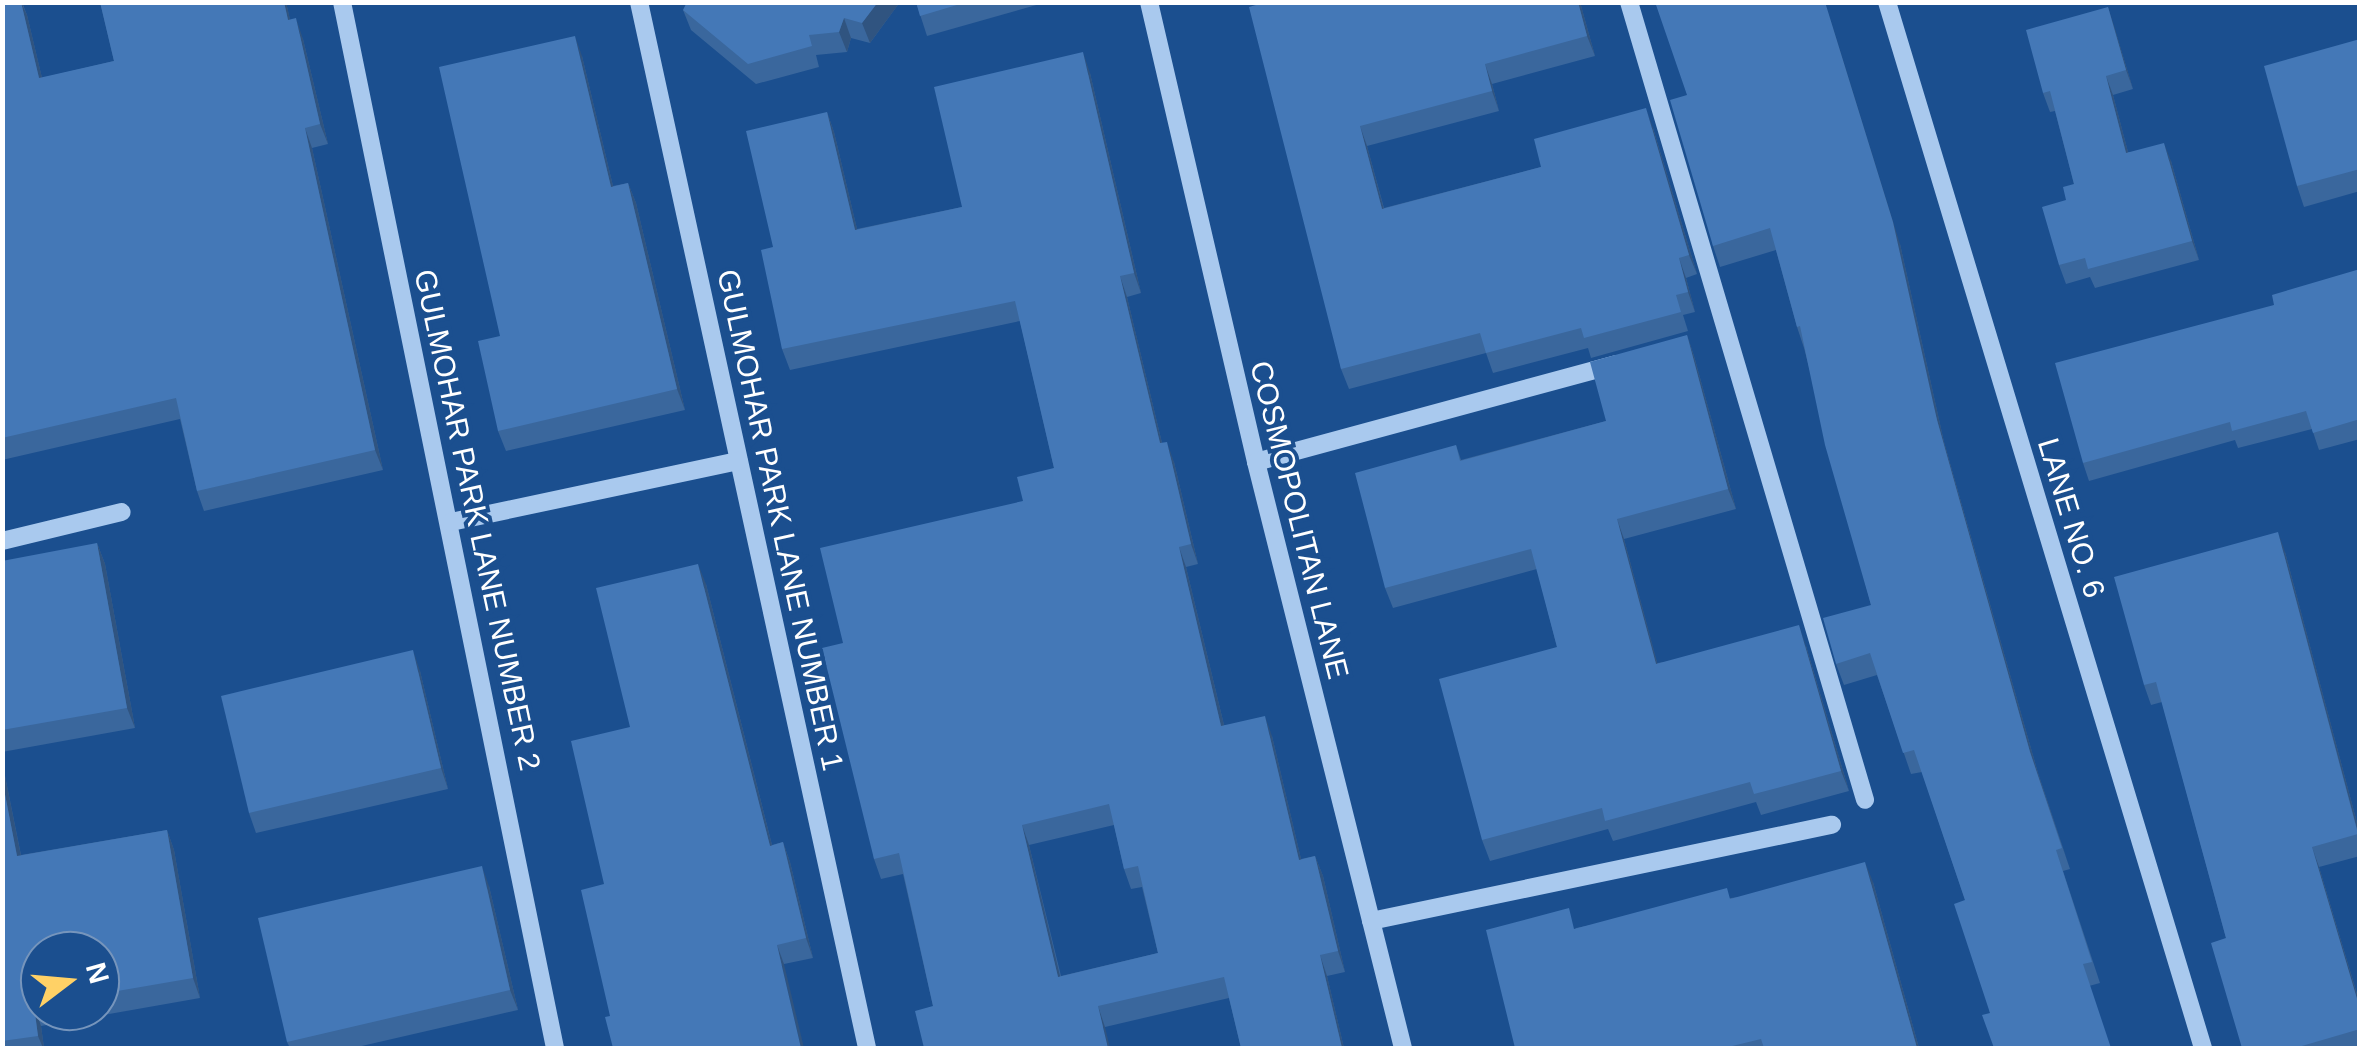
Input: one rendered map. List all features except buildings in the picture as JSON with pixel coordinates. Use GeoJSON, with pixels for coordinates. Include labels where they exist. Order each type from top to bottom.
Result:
{"type":"FeatureCollection","features":[{"type":"Feature","properties":{"kind":"street","name":"GULMOHAR PARK LANE NUMBER 2"},"geometry":{"type":"LineString","coordinates":[[342,2],[555,1048]]}},
{"type":"Feature","properties":{"kind":"street","name":"GULMOHAR PARK LANE NUMBER 1"},"geometry":{"type":"LineString","coordinates":[[639,2],[867,1048]]}},
{"type":"Feature","properties":{"kind":"street","name":"COSMOPOLITAN LANE"},"geometry":{"type":"LineString","coordinates":[[1149,2],[1256,462],[1403,1048]]}},
{"type":"Feature","properties":{"kind":"street"},"geometry":{"type":"LineString","coordinates":[[1629,2],[1865,800]]}},
{"type":"Feature","properties":{"kind":"street","name":"LANE NO. 6"},"geometry":{"type":"LineString","coordinates":[[1886,2],[2203,1048]]}},
{"type":"Feature","properties":{"kind":"street"},"geometry":{"type":"LineString","coordinates":[[1256,462],[1636,359]]}},
{"type":"Feature","properties":{"kind":"street"},"geometry":{"type":"LineString","coordinates":[[450,522],[739,461]]}},
{"type":"Feature","properties":{"kind":"street"},"geometry":{"type":"LineString","coordinates":[[2,541],[122,512]]}},
{"type":"Feature","properties":{"kind":"street"},"geometry":{"type":"LineString","coordinates":[[1371,921],[1832,824]]}}]}
